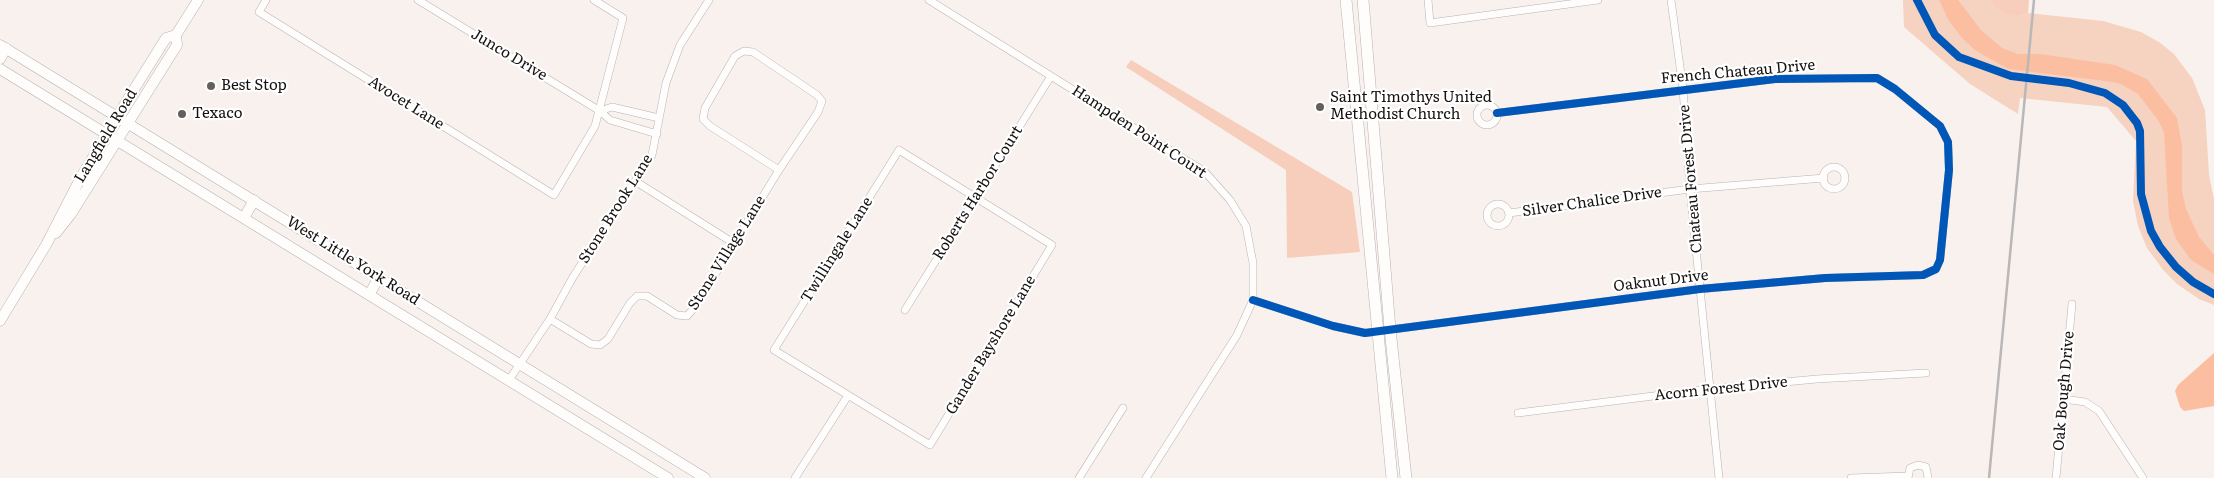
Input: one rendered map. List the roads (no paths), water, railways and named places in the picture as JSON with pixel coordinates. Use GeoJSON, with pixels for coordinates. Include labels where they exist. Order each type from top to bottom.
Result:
{"type":"FeatureCollection","features":[{"type":"Feature","properties":{"kind":"main road","name":"Langfield Road"},"geometry":{"type":"LineString","coordinates":[[46,245],[71,214],[129,123],[198,0]]}},
{"type":"Feature","properties":{"kind":"main road"},"geometry":{"type":"LineString","coordinates":[[1346,0],[1392,478]]}},
{"type":"Feature","properties":{"kind":"main road"},"geometry":{"type":"LineString","coordinates":[[1363,0],[1390,330],[1406,478]]}},
{"type":"Feature","properties":{"kind":"main road"},"geometry":{"type":"LineString","coordinates":[[1348,14],[1364,18]]}},
{"type":"Feature","properties":{"kind":"main road","name":"Langfield Road"},"geometry":{"type":"LineString","coordinates":[[0,321],[46,245],[63,209],[166,38],[176,40]]}},
{"type":"Feature","properties":{"kind":"main road"},"geometry":{"type":"LineString","coordinates":[[0,59],[3,46]]}},
{"type":"Feature","properties":{"kind":"main road","name":"West Little York Road"},"geometry":{"type":"LineString","coordinates":[[3,46],[705,478]]}},
{"type":"Feature","properties":{"kind":"main road"},"geometry":{"type":"LineString","coordinates":[[1352,68],[1369,68]]}},
{"type":"Feature","properties":{"kind":"main road","name":"West Little York Road"},"geometry":{"type":"LineString","coordinates":[[0,69],[668,478]]}},
{"type":"Feature","properties":{"kind":"main road"},"geometry":{"type":"LineString","coordinates":[[1365,187],[1379,187]]}},
{"type":"Feature","properties":{"kind":"main road"},"geometry":{"type":"LineString","coordinates":[[244,218],[254,200]]}},
{"type":"Feature","properties":{"kind":"main road"},"geometry":{"type":"LineString","coordinates":[[370,295],[379,277]]}},
{"type":"Feature","properties":{"kind":"street","name":"Avocet Lane"},"geometry":{"type":"LineString","coordinates":[[266,0],[258,12],[554,195],[595,126],[600,111]]}},
{"type":"Feature","properties":{"kind":"street","name":"Junco Drive"},"geometry":{"type":"LineString","coordinates":[[418,0],[600,111],[610,120],[657,134]]}},
{"type":"Feature","properties":{"kind":"street"},"geometry":{"type":"LineString","coordinates":[[594,0],[623,18],[600,111]]}},
{"type":"Feature","properties":{"kind":"street","name":"Stone Brook Lane"},"geometry":{"type":"LineString","coordinates":[[509,380],[550,319],[573,277],[652,155],[666,83],[680,45],[709,0]]}},
{"type":"Feature","properties":{"kind":"street","name":"Hampden Point Court"},"geometry":{"type":"LineString","coordinates":[[929,0],[1205,172],[1230,200],[1246,226],[1253,263],[1253,300],[1237,335],[1146,478]]}},
{"type":"Feature","properties":{"kind":"street"},"geometry":{"type":"LineString","coordinates":[[1428,0],[1430,23],[1598,0]]}},
{"type":"Feature","properties":{"kind":"street","name":"Chateau Forest Drive"},"geometry":{"type":"LineString","coordinates":[[1671,0],[1683,89],[1690,189],[1719,478]]}},
{"type":"Feature","properties":{"kind":"street","name":"Stone Village Lane"},"geometry":{"type":"LineString","coordinates":[[550,319],[591,344],[600,345],[608,339],[630,303],[637,296],[647,296],[677,315],[688,316],[695,307],[779,170],[818,112],[822,101],[817,95],[753,52],[743,52],[735,56],[705,108],[703,119],[710,126],[779,170]]}},
{"type":"Feature","properties":{"kind":"street","name":"Roberts Harbor Court"},"geometry":{"type":"LineString","coordinates":[[905,310],[1051,76]]}},
{"type":"Feature","properties":{"kind":"street","name":"French Chateau Drive"},"geometry":{"type":"LineString","coordinates":[[1497,114],[1683,89],[1775,79],[1863,76],[1877,78],[1891,86],[1940,126],[1948,142],[1949,170],[1940,260],[1936,269]]}},
{"type":"Feature","properties":{"kind":"street"},"geometry":{"type":"LineString","coordinates":[[600,111],[612,107],[659,118]]}},
{"type":"Feature","properties":{"kind":"street","name":"Twillingale Lane"},"geometry":{"type":"LineString","coordinates":[[847,396],[774,350],[899,150],[976,196]]}},
{"type":"Feature","properties":{"kind":"street","name":"Silver Chalice Drive"},"geometry":{"type":"LineString","coordinates":[[1509,213],[1690,189],[1824,178]]}},
{"type":"Feature","properties":{"kind":"street"},"geometry":{"type":"LineString","coordinates":[[635,181],[734,244]]}},
{"type":"Feature","properties":{"kind":"street","name":"Gander Bayshore Lane"},"geometry":{"type":"LineString","coordinates":[[847,396],[930,446],[1052,245],[976,196]]}},
{"type":"Feature","properties":{"kind":"street","name":"Oaknut Drive"},"geometry":{"type":"LineString","coordinates":[[1253,300],[1333,326],[1364,333],[1700,289],[1825,278],[1923,275],[1936,269]]}},
{"type":"Feature","properties":{"kind":"street","name":"Oak Bough Drive"},"geometry":{"type":"LineString","coordinates":[[2056,478],[2072,304]]}},
{"type":"Feature","properties":{"kind":"street","name":"Acorn Forest Drive"},"geometry":{"type":"LineString","coordinates":[[1518,413],[1709,389],[1817,379],[1926,373]]}},
{"type":"Feature","properties":{"kind":"street"},"geometry":{"type":"LineString","coordinates":[[795,478],[847,396]]}},
{"type":"Feature","properties":{"kind":"street"},"geometry":{"type":"LineString","coordinates":[[2063,399],[2085,402],[2099,411],[2143,478]]}},
{"type":"Feature","properties":{"kind":"street"},"geometry":{"type":"LineString","coordinates":[[1079,478],[1123,408]]}},
{"type":"Feature","properties":{"kind":"street"},"geometry":{"type":"LineString","coordinates":[[1851,478],[1908,477],[1910,468],[1918,464],[1926,467],[1928,478]]}},
{"type":"Feature","properties":{"kind":"railway"},"geometry":{"type":"LineString","coordinates":[[1989,478],[2034,0]]}},
{"type":"Feature","properties":{"kind":"place","name":"Best Stop"},"geometry":{"type":"Point","coordinates":[211,86]}},
{"type":"Feature","properties":{"kind":"place","name":"Saint Timothys United Methodist Church"},"geometry":{"type":"Point","coordinates":[1320,107]}},
{"type":"Feature","properties":{"kind":"place","name":"Texaco"},"geometry":{"type":"Point","coordinates":[182,114]}}]}
